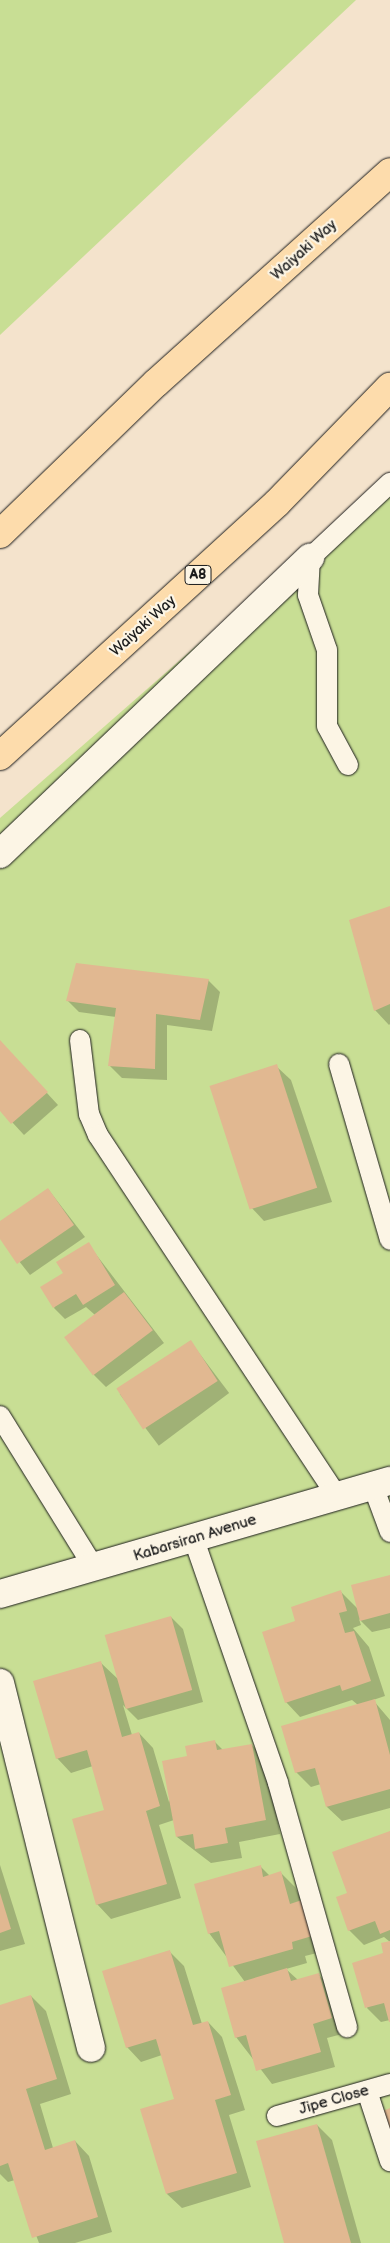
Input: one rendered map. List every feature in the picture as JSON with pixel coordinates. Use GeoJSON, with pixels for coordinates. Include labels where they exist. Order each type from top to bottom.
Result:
{"type":"FeatureCollection","features":[{"type":"Feature","properties":{"kind":"highway","name":"Waiyaki Way"},"geometry":{"type":"LineString","coordinates":[[0,534],[156,383],[390,172]]}},
{"type":"Feature","properties":{"kind":"highway","name":"Waiyaki Way"},"geometry":{"type":"LineString","coordinates":[[0,756],[277,503],[390,387]]}},
{"type":"Feature","properties":{"kind":"street"},"geometry":{"type":"LineString","coordinates":[[0,854],[310,558]]}},
{"type":"Feature","properties":{"kind":"street","name":"Kabarsiran Avenue"},"geometry":{"type":"LineString","coordinates":[[0,1594],[95,1569],[193,1536],[382,1483]]}},
{"type":"Feature","properties":{"kind":"street"},"geometry":{"type":"LineString","coordinates":[[0,1683],[91,2048]]}},
{"type":"Feature","properties":{"kind":"lane"},"geometry":{"type":"LineString","coordinates":[[348,765],[327,726],[327,650],[308,595],[310,558],[390,483]]}},
{"type":"Feature","properties":{"kind":"lane"},"geometry":{"type":"LineString","coordinates":[[80,1040],[89,1114],[98,1135],[337,1496]]}},
{"type":"Feature","properties":{"kind":"lane"},"geometry":{"type":"LineString","coordinates":[[340,1064],[390,1240]]}},
{"type":"Feature","properties":{"kind":"lane"},"geometry":{"type":"LineString","coordinates":[[0,1416],[95,1569]]}},
{"type":"Feature","properties":{"kind":"lane"},"geometry":{"type":"LineString","coordinates":[[382,1483],[390,1532]]}},
{"type":"Feature","properties":{"kind":"lane"},"geometry":{"type":"LineString","coordinates":[[193,1536],[278,1784],[347,2028]]}},
{"type":"Feature","properties":{"kind":"lane","name":"Jipe Close"},"geometry":{"type":"LineString","coordinates":[[278,2116],[390,2084]]}},
{"type":"Feature","properties":{"kind":"lane"},"geometry":{"type":"LineString","coordinates":[[367,2091],[390,2161]]}},
{"type":"Feature","properties":{"kind":"green space"},"geometry":{"type":"Polygon","coordinates":[[[0,0],[356,0],[0,335],[0,0]]]}},
{"type":"Feature","properties":{"kind":"green space"},"geometry":{"type":"Polygon","coordinates":[[[390,476],[390,2243],[0,2243],[0,818],[390,476]]]}},
{"type":"Feature","properties":{"kind":"building"},"geometry":{"type":"Polygon","coordinates":[[[390,906],[390,1004],[374,1011],[349,920],[390,906]]]}},
{"type":"Feature","properties":{"kind":"building"},"geometry":{"type":"Polygon","coordinates":[[[76,963],[209,979],[200,1020],[156,1014],[155,1069],[108,1066],[116,1008],[66,1001],[76,963]]]}},
{"type":"Feature","properties":{"kind":"building"},"geometry":{"type":"Polygon","coordinates":[[[0,1040],[48,1092],[11,1124],[0,1111],[0,1040]]]}},
{"type":"Feature","properties":{"kind":"building"},"geometry":{"type":"Polygon","coordinates":[[[277,1064],[317,1188],[250,1210],[209,1086],[277,1064]]]}},
{"type":"Feature","properties":{"kind":"building"},"geometry":{"type":"Polygon","coordinates":[[[48,1188],[74,1225],[17,1264],[0,1239],[0,1221],[48,1188]]]}},
{"type":"Feature","properties":{"kind":"building"},"geometry":{"type":"Polygon","coordinates":[[[89,1242],[115,1285],[83,1305],[76,1294],[53,1308],[40,1287],[63,1273],[56,1262],[89,1242]]]}},
{"type":"Feature","properties":{"kind":"building"},"geometry":{"type":"Polygon","coordinates":[[[124,1292],[153,1330],[93,1375],[64,1337],[124,1292]]]}},
{"type":"Feature","properties":{"kind":"building"},"geometry":{"type":"Polygon","coordinates":[[[191,1340],[218,1381],[143,1430],[116,1388],[191,1340]]]}},
{"type":"Feature","properties":{"kind":"building"},"geometry":{"type":"Polygon","coordinates":[[[390,1575],[390,1613],[360,1621],[351,1585],[390,1575]]]}},
{"type":"Feature","properties":{"kind":"building"},"geometry":{"type":"Polygon","coordinates":[[[341,1590],[347,1611],[339,1613],[345,1633],[354,1631],[371,1681],[342,1691],[340,1685],[285,1703],[262,1632],[295,1621],[291,1607],[341,1590]]]}},
{"type":"Feature","properties":{"kind":"building"},"geometry":{"type":"Polygon","coordinates":[[[171,1616],[192,1690],[126,1709],[105,1635],[171,1616]]]}},
{"type":"Feature","properties":{"kind":"building"},"geometry":{"type":"Polygon","coordinates":[[[101,1661],[122,1737],[139,1732],[160,1806],[146,1811],[167,1884],[96,1905],[72,1819],[104,1810],[87,1750],[56,1759],[33,1681],[101,1661]]]}},
{"type":"Feature","properties":{"kind":"building"},"geometry":{"type":"Polygon","coordinates":[[[375,1699],[390,1755],[390,1789],[326,1807],[315,1768],[295,1773],[281,1726],[375,1699]]]}},
{"type":"Feature","properties":{"kind":"building"},"geometry":{"type":"Polygon","coordinates":[[[215,1740],[217,1750],[252,1744],[266,1820],[225,1828],[228,1843],[195,1849],[193,1834],[176,1837],[162,1761],[187,1756],[185,1746],[215,1740]]]}},
{"type":"Feature","properties":{"kind":"building"},"geometry":{"type":"Polygon","coordinates":[[[390,1831],[390,1930],[380,1934],[375,1921],[348,1931],[336,1897],[347,1893],[332,1852],[390,1831]]]}},
{"type":"Feature","properties":{"kind":"building"},"geometry":{"type":"Polygon","coordinates":[[[261,1865],[263,1877],[281,1871],[290,1904],[302,1900],[312,1936],[292,1942],[293,1949],[229,1967],[219,1931],[208,1934],[194,1884],[261,1865]]]}},
{"type":"Feature","properties":{"kind":"building"},"geometry":{"type":"Polygon","coordinates":[[[0,1893],[11,1929],[0,1933],[0,1893]]]}},
{"type":"Feature","properties":{"kind":"building"},"geometry":{"type":"Polygon","coordinates":[[[390,1941],[389,2022],[384,2003],[365,2008],[352,1963],[383,1953],[381,1943],[390,1941]]]}},
{"type":"Feature","properties":{"kind":"building"},"geometry":{"type":"Polygon","coordinates":[[[170,1950],[193,2025],[208,2021],[231,2095],[215,2100],[237,2173],[166,2194],[140,2109],[174,2099],[156,2039],[126,2048],[102,1971],[170,1950]]]}},
{"type":"Feature","properties":{"kind":"building"},"geometry":{"type":"Polygon","coordinates":[[[287,1968],[291,1981],[319,1973],[332,2018],[313,2024],[321,2052],[256,2071],[246,2035],[235,2038],[221,1988],[287,1968]]]}},
{"type":"Feature","properties":{"kind":"building"},"geometry":{"type":"Polygon","coordinates":[[[31,1995],[57,2079],[26,2089],[45,2150],[75,2140],[98,2217],[32,2238],[8,2163],[0,2166],[0,2005],[31,1995]]]}},
{"type":"Feature","properties":{"kind":"building"},"geometry":{"type":"Polygon","coordinates":[[[390,2108],[390,2134],[383,2111],[390,2108]]]}},
{"type":"Feature","properties":{"kind":"building"},"geometry":{"type":"Polygon","coordinates":[[[317,2124],[351,2243],[284,2243],[256,2141],[317,2124]]]}}]}
